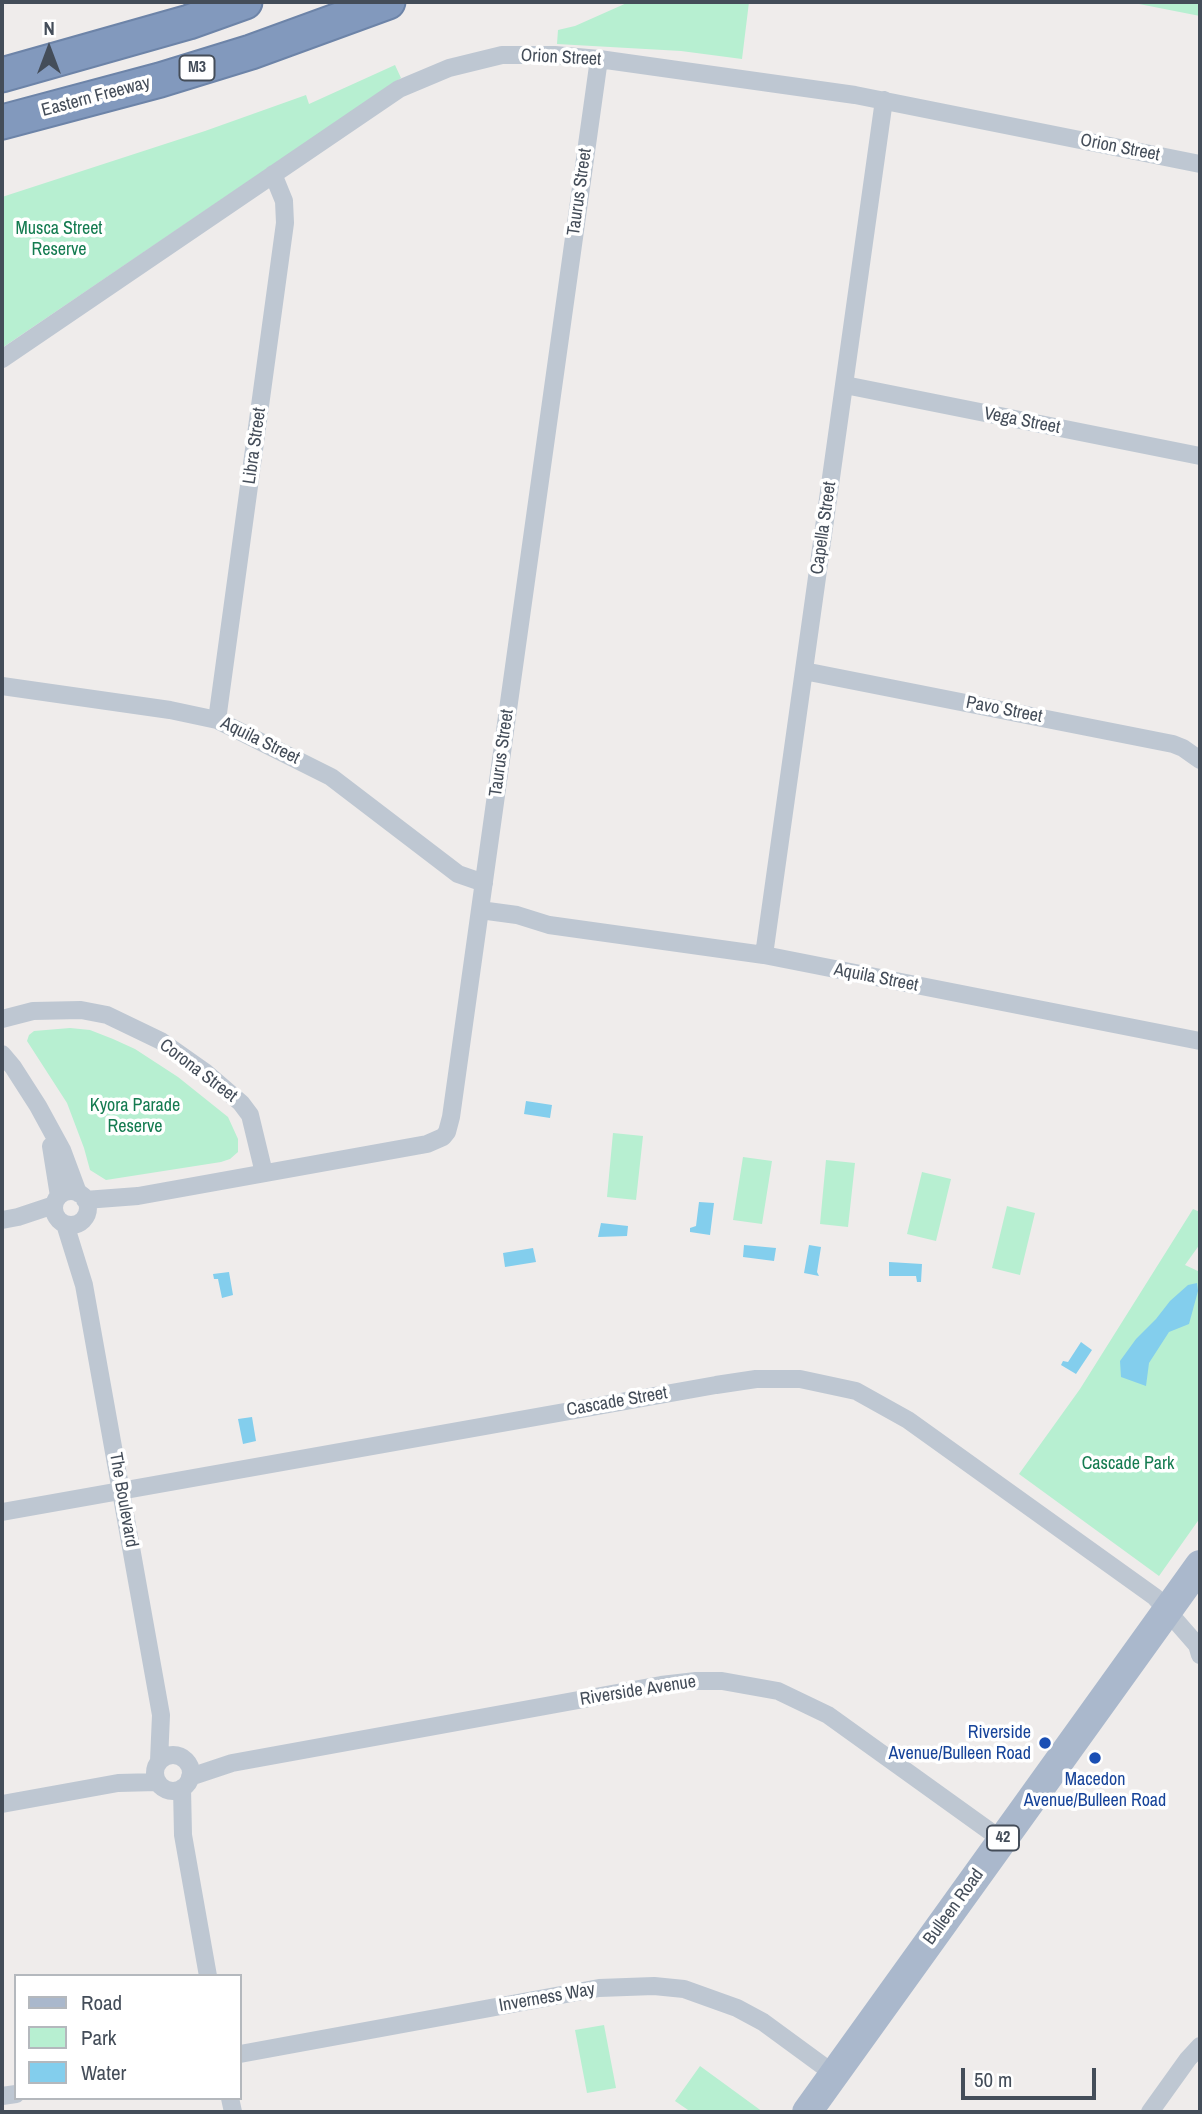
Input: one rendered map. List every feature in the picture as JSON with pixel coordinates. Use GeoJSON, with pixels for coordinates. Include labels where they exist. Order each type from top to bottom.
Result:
{"type":"FeatureCollection","features":[{"type":"Feature","properties":{"kind":"highway"},"geometry":{"type":"LineString","coordinates":[[2,75],[189,22],[245,2]]}},
{"type":"Feature","properties":{"kind":"highway","name":"Eastern Freeway"},"geometry":{"type":"LineString","coordinates":[[2,122],[212,64],[388,2]]}},
{"type":"Feature","properties":{"kind":"main road","name":"Bulleen Road"},"geometry":{"type":"LineString","coordinates":[[807,2112],[1200,1564]]}},
{"type":"Feature","properties":{"kind":"street","name":"Orion Street"},"geometry":{"type":"LineString","coordinates":[[2,359],[399,89],[449,68],[502,55],[555,55],[599,59],[884,100],[1200,164]]}},
{"type":"Feature","properties":{"kind":"street","name":"Taurus Street"},"geometry":{"type":"LineString","coordinates":[[10,1219],[427,1144],[443,1137],[451,1117],[599,59]]}},
{"type":"Feature","properties":{"kind":"street","name":"Capella Street"},"geometry":{"type":"LineString","coordinates":[[764,955],[884,100]]}},
{"type":"Feature","properties":{"kind":"street","name":"Libra Street"},"geometry":{"type":"LineString","coordinates":[[217,720],[285,223],[284,201],[273,174]]}},
{"type":"Feature","properties":{"kind":"street","name":"Vega Street"},"geometry":{"type":"LineString","coordinates":[[845,385],[1200,456]]}},
{"type":"Feature","properties":{"kind":"street","name":"Pavo Street"},"geometry":{"type":"LineString","coordinates":[[804,670],[1173,744],[1200,760]]}},
{"type":"Feature","properties":{"kind":"street","name":"Aquila Street"},"geometry":{"type":"LineString","coordinates":[[2,686],[170,710],[217,720],[331,777],[457,874],[484,883]]}},
{"type":"Feature","properties":{"kind":"street","name":"Aquila Street"},"geometry":{"type":"LineString","coordinates":[[479,915],[515,925],[549,925],[764,955],[1200,1041]]}},
{"type":"Feature","properties":{"kind":"street","name":"Corona Street"},"geometry":{"type":"LineString","coordinates":[[2,1018],[33,1011],[81,1010],[107,1015],[161,1041],[205,1072],[241,1103],[250,1115],[264,1173]]}},
{"type":"Feature","properties":{"kind":"street","name":"The Boulevard"},"geometry":{"type":"LineString","coordinates":[[2,1054],[27,1087],[47,1125],[71,1209],[208,1974]]}},
{"type":"Feature","properties":{"kind":"street","name":"Cascade Street"},"geometry":{"type":"LineString","coordinates":[[2,1512],[716,1385],[756,1379],[800,1379],[856,1391],[908,1420],[1155,1597],[1197,1645],[1200,1655]]}},
{"type":"Feature","properties":{"kind":"street","name":"Riverside Avenue"},"geometry":{"type":"LineString","coordinates":[[2,1804],[661,1685],[722,1681],[778,1691],[828,1715],[1002,1840]]}},
{"type":"Feature","properties":{"kind":"street","name":"Inverness Way"},"geometry":{"type":"LineString","coordinates":[[242,2054],[599,1988],[654,1986],[684,1989],[737,2007],[834,2074]]}},
{"type":"Feature","properties":{"kind":"street"},"geometry":{"type":"LineString","coordinates":[[1150,2112],[1200,2046]]}},
{"type":"Feature","properties":{"kind":"street"},"geometry":{"type":"LineString","coordinates":[[1171,2082],[1200,2060]]}},
{"type":"Feature","properties":{"kind":"green space"},"geometry":{"type":"Polygon","coordinates":[[[629,2],[749,2],[742,59],[681,51],[557,44],[558,30],[575,26],[629,2]]]}},
{"type":"Feature","properties":{"kind":"green space"},"geometry":{"type":"Polygon","coordinates":[[[1128,2],[1200,2],[1200,16],[1139,4],[1128,2]]]}},
{"type":"Feature","properties":{"kind":"green space","name":"Musca Street Reserve"},"geometry":{"type":"Polygon","coordinates":[[[395,65],[401,78],[2,348],[2,197],[306,95],[309,104],[395,65]]]}},
{"type":"Feature","properties":{"kind":"green space","name":"Kyora Parade Reserve"},"geometry":{"type":"Polygon","coordinates":[[[70,1028],[90,1030],[113,1039],[135,1049],[178,1077],[228,1117],[238,1139],[238,1152],[221,1162],[106,1180],[90,1170],[67,1103],[27,1041],[34,1031],[70,1028]]]}},
{"type":"Feature","properties":{"kind":"green space"},"geometry":{"type":"Polygon","coordinates":[[[613,1133],[643,1136],[636,1200],[607,1197],[613,1133]]]}},
{"type":"Feature","properties":{"kind":"green space"},"geometry":{"type":"Polygon","coordinates":[[[743,1157],[772,1161],[762,1224],[733,1220],[743,1157]]]}},
{"type":"Feature","properties":{"kind":"green space"},"geometry":{"type":"Polygon","coordinates":[[[826,1160],[855,1163],[848,1227],[820,1224],[826,1160]]]}},
{"type":"Feature","properties":{"kind":"green space"},"geometry":{"type":"Polygon","coordinates":[[[922,1172],[951,1179],[936,1241],[907,1234],[922,1172]]]}},
{"type":"Feature","properties":{"kind":"green space"},"geometry":{"type":"Polygon","coordinates":[[[1007,1206],[1035,1213],[1020,1275],[992,1268],[1007,1206]]]}},
{"type":"Feature","properties":{"kind":"green space","name":"Cascade Park"},"geometry":{"type":"Polygon","coordinates":[[[1193,1209],[1200,1212],[1200,1244],[1185,1265],[1200,1272],[1200,1518],[1159,1576],[1019,1474],[1080,1389],[1193,1209]]]}},
{"type":"Feature","properties":{"kind":"green space"},"geometry":{"type":"Polygon","coordinates":[[[604,2025],[616,2088],[587,2093],[575,2030],[604,2025]]]}},
{"type":"Feature","properties":{"kind":"green space"},"geometry":{"type":"Polygon","coordinates":[[[700,2066],[763,2112],[691,2112],[675,2101],[700,2066]]]}},
{"type":"Feature","properties":{"kind":"water"},"geometry":{"type":"Polygon","coordinates":[[[526,1101],[552,1105],[550,1118],[524,1114],[526,1101]]]}},
{"type":"Feature","properties":{"kind":"water"},"geometry":{"type":"Polygon","coordinates":[[[699,1202],[714,1203],[710,1235],[690,1232],[690,1228],[696,1226],[699,1202]]]}},
{"type":"Feature","properties":{"kind":"water"},"geometry":{"type":"Polygon","coordinates":[[[601,1223],[628,1226],[627,1236],[598,1237],[601,1223]]]}},
{"type":"Feature","properties":{"kind":"water"},"geometry":{"type":"Polygon","coordinates":[[[744,1245],[776,1248],[774,1261],[743,1257],[744,1245]]]}},
{"type":"Feature","properties":{"kind":"water"},"geometry":{"type":"Polygon","coordinates":[[[809,1245],[821,1247],[817,1272],[819,1276],[804,1273],[809,1245]]]}},
{"type":"Feature","properties":{"kind":"water"},"geometry":{"type":"Polygon","coordinates":[[[533,1248],[536,1262],[505,1267],[503,1253],[533,1248]]]}},
{"type":"Feature","properties":{"kind":"water"},"geometry":{"type":"Polygon","coordinates":[[[889,1262],[922,1264],[921,1282],[917,1282],[916,1276],[889,1276],[889,1262]]]}},
{"type":"Feature","properties":{"kind":"water"},"geometry":{"type":"Polygon","coordinates":[[[229,1272],[233,1295],[222,1298],[218,1279],[214,1279],[213,1274],[229,1272]]]}},
{"type":"Feature","properties":{"kind":"water"},"geometry":{"type":"Polygon","coordinates":[[[1197,1283],[1198,1291],[1189,1324],[1169,1332],[1149,1363],[1146,1386],[1121,1377],[1120,1361],[1136,1339],[1170,1301],[1188,1285],[1197,1283]]]}},
{"type":"Feature","properties":{"kind":"water"},"geometry":{"type":"Polygon","coordinates":[[[1081,1342],[1092,1350],[1076,1374],[1061,1365],[1063,1361],[1068,1362],[1081,1342]]]}},
{"type":"Feature","properties":{"kind":"water"},"geometry":{"type":"Polygon","coordinates":[[[252,1417],[256,1441],[243,1444],[238,1419],[252,1417]]]}},
{"type":"Feature","properties":{"kind":"place","name":"Riverside Avenue/Bulleen Road"},"geometry":{"type":"Point","coordinates":[1045,1743]}},
{"type":"Feature","properties":{"kind":"place","name":"Macedon Avenue/Bulleen Road"},"geometry":{"type":"Point","coordinates":[1095,1758]}}]}
